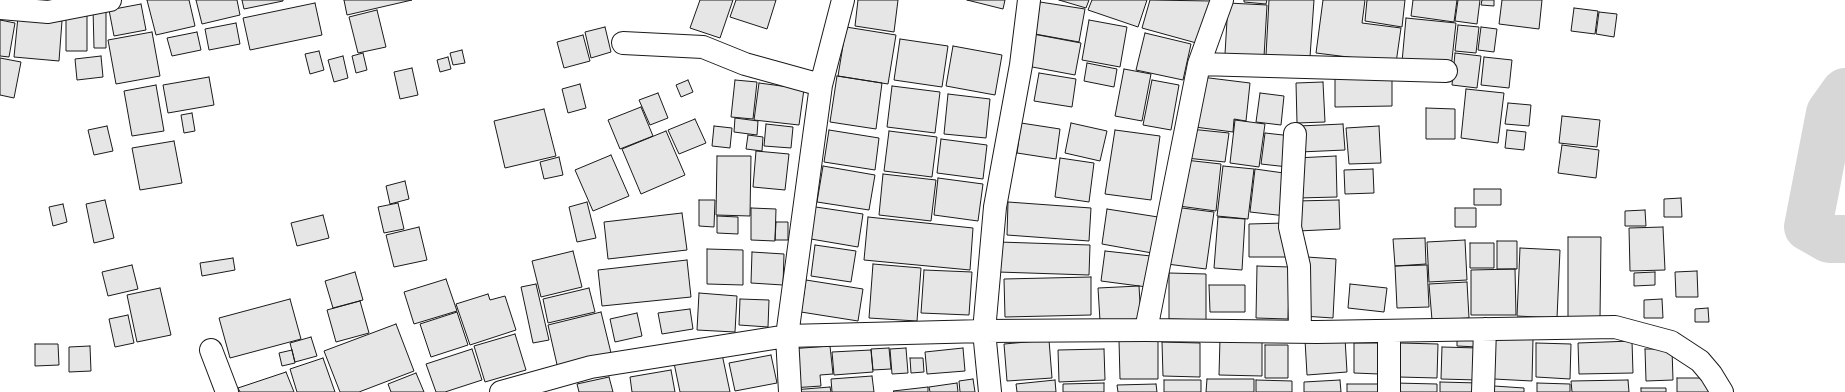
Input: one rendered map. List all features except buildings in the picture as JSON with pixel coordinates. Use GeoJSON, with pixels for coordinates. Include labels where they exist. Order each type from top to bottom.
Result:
{"type":"FeatureCollection","features":[{"type":"Feature","properties":{"kind":"street"},"geometry":{"type":"LineString","coordinates":[[0,8],[48,12],[110,0]]}},
{"type":"Feature","properties":{"kind":"street"},"geometry":{"type":"LineString","coordinates":[[790,392],[786,336],[822,85],[843,0]]}},
{"type":"Feature","properties":{"kind":"street"},"geometry":{"type":"LineString","coordinates":[[990,392],[984,331],[995,207],[1021,65],[1030,0]]}},
{"type":"Feature","properties":{"kind":"street"},"geometry":{"type":"LineString","coordinates":[[1146,330],[1199,64],[1222,0]]}},
{"type":"Feature","properties":{"kind":"street"},"geometry":{"type":"LineString","coordinates":[[623,43],[703,47],[745,64],[822,85]]}},
{"type":"Feature","properties":{"kind":"street"},"geometry":{"type":"LineString","coordinates":[[1199,64],[1446,71]]}},
{"type":"Feature","properties":{"kind":"street"},"geometry":{"type":"LineString","coordinates":[[1295,134],[1290,227],[1299,266],[1300,332]]}},
{"type":"Feature","properties":{"kind":"street"},"geometry":{"type":"LineString","coordinates":[[501,392],[591,367],[786,336],[984,331],[1146,330],[1300,332],[1615,327],[1644,333],[1671,342],[1700,361],[1711,374],[1722,392]]}},
{"type":"Feature","properties":{"kind":"street"},"geometry":{"type":"LineString","coordinates":[[1483,392],[1485,329]]}},
{"type":"Feature","properties":{"kind":"street"},"geometry":{"type":"LineString","coordinates":[[1389,331],[1389,392]]}},
{"type":"Feature","properties":{"kind":"street"},"geometry":{"type":"LineString","coordinates":[[210,350],[227,392]]}},
{"type":"Feature","properties":{"kind":"waterway"},"geometry":{"type":"LineString","coordinates":[[1845,92],[1830,113],[1808,227],[1829,239],[1845,239]]}}]}
